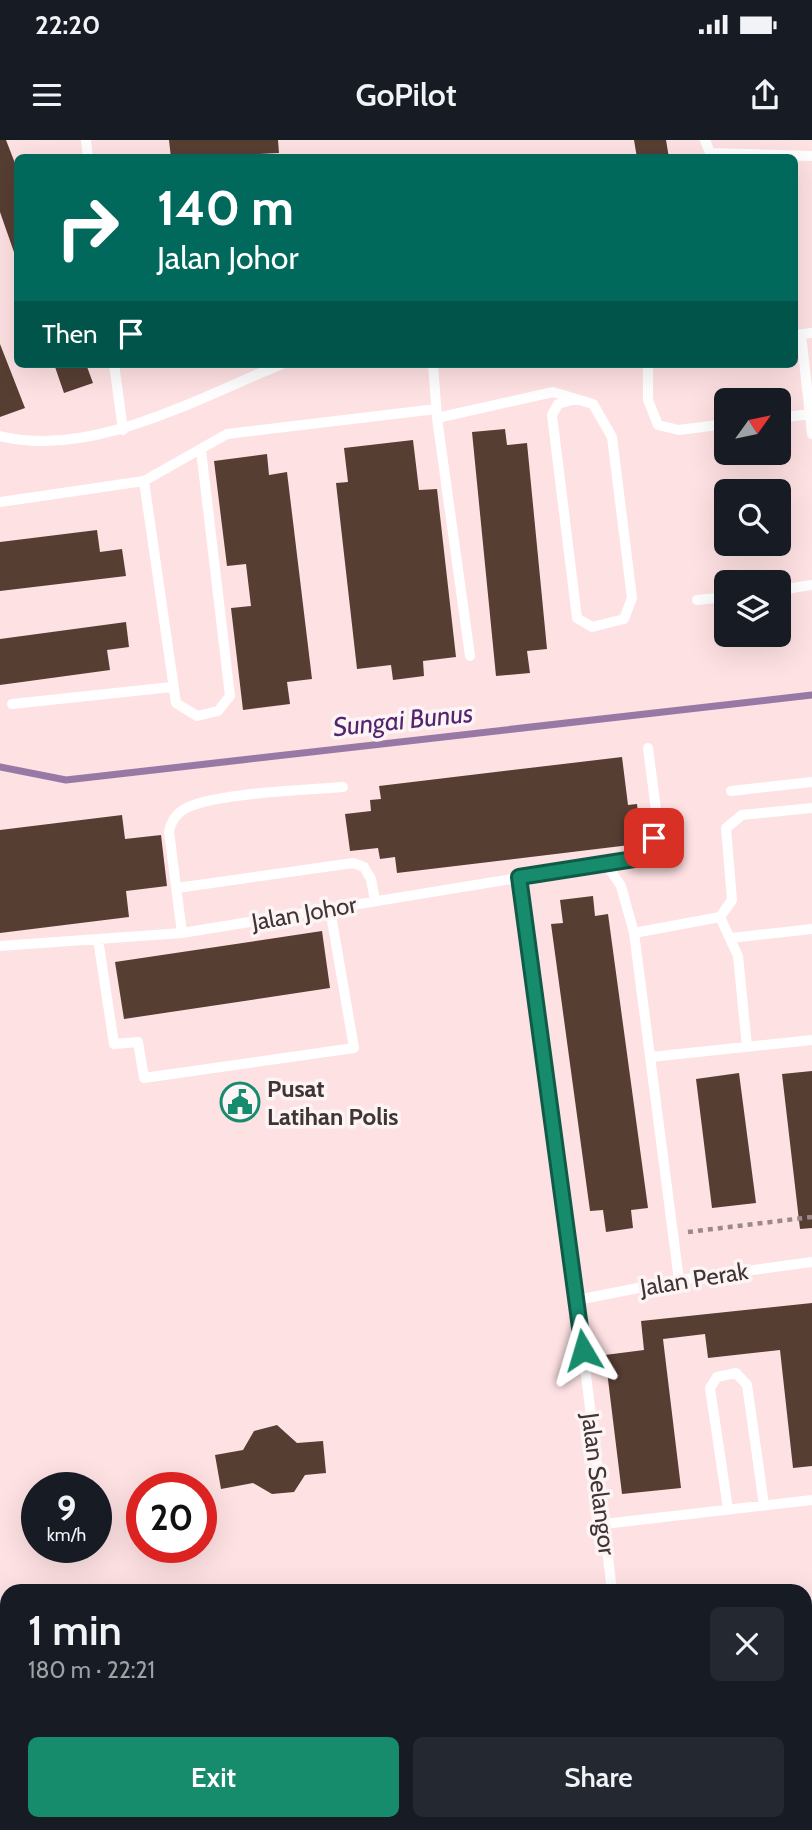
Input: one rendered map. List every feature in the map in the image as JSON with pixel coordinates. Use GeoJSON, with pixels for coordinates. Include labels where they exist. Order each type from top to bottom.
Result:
{"type":"FeatureCollection","features":[{"type":"Feature","properties":{"kind":"lane"},"geometry":{"type":"LineString","coordinates":[[803,334],[812,435]]}},
{"type":"Feature","properties":{"kind":"lane"},"geometry":{"type":"LineString","coordinates":[[114,368],[122,430]]}},
{"type":"Feature","properties":{"kind":"lane"},"geometry":{"type":"LineString","coordinates":[[0,436],[29,443],[122,430],[272,368]]}},
{"type":"Feature","properties":{"kind":"lane"},"geometry":{"type":"LineString","coordinates":[[433,368],[436,413],[470,656]]}},
{"type":"Feature","properties":{"kind":"lane"},"geometry":{"type":"LineString","coordinates":[[648,368],[648,400],[658,425],[679,430],[714,426]]}},
{"type":"Feature","properties":{"kind":"lane"},"geometry":{"type":"LineString","coordinates":[[0,502],[144,481],[227,434],[436,413],[553,392],[593,404],[612,437],[632,598],[624,619],[592,627],[578,618],[552,415],[558,404],[576,399]]}},
{"type":"Feature","properties":{"kind":"lane"},"geometry":{"type":"LineString","coordinates":[[791,416],[810,414]]}},
{"type":"Feature","properties":{"kind":"lane"},"geometry":{"type":"LineString","coordinates":[[144,481],[176,703],[197,716],[218,711],[230,696],[201,450]]}},
{"type":"Feature","properties":{"kind":"lane"},"geometry":{"type":"LineString","coordinates":[[791,588],[812,585]]}},
{"type":"Feature","properties":{"kind":"lane"},"geometry":{"type":"LineString","coordinates":[[697,600],[714,598]]}},
{"type":"Feature","properties":{"kind":"lane"},"geometry":{"type":"LineString","coordinates":[[12,704],[172,687]]}},
{"type":"Feature","properties":{"kind":"lane","name":"Jalan Johor"},"geometry":{"type":"LineString","coordinates":[[0,946],[182,933],[634,859],[654,838],[658,825],[648,748]]}},
{"type":"Feature","properties":{"kind":"lane"},"geometry":{"type":"LineString","coordinates":[[731,791],[812,782]]}},
{"type":"Feature","properties":{"kind":"lane"},"geometry":{"type":"LineString","coordinates":[[182,933],[169,832],[170,825],[181,811],[215,800],[343,787]]}},
{"type":"Feature","properties":{"kind":"lane"},"geometry":{"type":"LineString","coordinates":[[634,933],[720,917],[732,900],[726,828],[742,815],[812,808]]}},
{"type":"Feature","properties":{"kind":"lane"},"geometry":{"type":"LineString","coordinates":[[177,888],[353,863],[364,867],[371,879],[375,901]]}},
{"type":"Feature","properties":{"kind":"lane"},"geometry":{"type":"LineString","coordinates":[[606,863],[621,886],[634,933],[678,1280]]}},
{"type":"Feature","properties":{"kind":"lane","name":"Jalan Selangor"},"geometry":{"type":"LineString","coordinates":[[519,877],[577,1300],[611,1584]]}},
{"type":"Feature","properties":{"kind":"lane"},"geometry":{"type":"LineString","coordinates":[[97,939],[114,1044],[138,1042],[144,1078],[354,1048],[330,909]]}},
{"type":"Feature","properties":{"kind":"lane"},"geometry":{"type":"LineString","coordinates":[[720,917],[738,956],[747,1047]]}},
{"type":"Feature","properties":{"kind":"lane"},"geometry":{"type":"LineString","coordinates":[[731,937],[812,929]]}},
{"type":"Feature","properties":{"kind":"lane"},"geometry":{"type":"LineString","coordinates":[[651,1058],[812,1040]]}},
{"type":"Feature","properties":{"kind":"lane","name":"Jalan Perak"},"geometry":{"type":"LineString","coordinates":[[577,1300],[678,1280],[812,1262]]}},
{"type":"Feature","properties":{"kind":"lane"},"geometry":{"type":"LineString","coordinates":[[728,1509],[710,1388],[717,1377],[736,1373],[747,1385],[764,1505]]}},
{"type":"Feature","properties":{"kind":"lane"},"geometry":{"type":"LineString","coordinates":[[604,1524],[812,1500]]}},
{"type":"Feature","properties":{"kind":"path"},"geometry":{"type":"LineString","coordinates":[[673,1234],[812,1217]]}},
{"type":"Feature","properties":{"kind":"building"},"geometry":{"type":"Polygon","coordinates":[[[0,140],[6,140],[14,161],[14,252],[0,212],[0,140]]]}},
{"type":"Feature","properties":{"kind":"building"},"geometry":{"type":"Polygon","coordinates":[[[169,140],[278,140],[279,153],[257,154],[171,154],[169,140]]]}},
{"type":"Feature","properties":{"kind":"building"},"geometry":{"type":"Polygon","coordinates":[[[634,140],[666,140],[668,154],[636,154],[634,140]]]}},
{"type":"Feature","properties":{"kind":"building"},"geometry":{"type":"Polygon","coordinates":[[[0,344],[25,408],[0,417],[0,344]]]}},
{"type":"Feature","properties":{"kind":"building"},"geometry":{"type":"Polygon","coordinates":[[[55,368],[87,368],[93,383],[64,393],[55,368]]]}},
{"type":"Feature","properties":{"kind":"building"},"geometry":{"type":"Polygon","coordinates":[[[505,429],[507,445],[527,443],[547,649],[527,651],[530,673],[496,676],[472,432],[505,429]]]}},
{"type":"Feature","properties":{"kind":"building"},"geometry":{"type":"Polygon","coordinates":[[[413,440],[419,490],[437,489],[456,657],[423,661],[424,676],[393,680],[391,665],[357,669],[336,483],[348,482],[344,448],[413,440]]]}},
{"type":"Feature","properties":{"kind":"building"},"geometry":{"type":"Polygon","coordinates":[[[267,454],[269,475],[287,472],[312,679],[287,682],[290,704],[243,710],[231,608],[251,606],[246,564],[227,566],[214,461],[267,454]]]}},
{"type":"Feature","properties":{"kind":"building"},"geometry":{"type":"Polygon","coordinates":[[[97,530],[100,552],[122,549],[126,576],[0,591],[0,542],[97,530]]]}},
{"type":"Feature","properties":{"kind":"building"},"geometry":{"type":"Polygon","coordinates":[[[126,622],[129,647],[107,650],[110,670],[0,685],[0,639],[126,622]]]}},
{"type":"Feature","properties":{"kind":"building"},"geometry":{"type":"Polygon","coordinates":[[[622,757],[628,805],[637,804],[641,841],[638,844],[397,873],[395,857],[380,859],[378,848],[350,851],[345,814],[371,811],[370,800],[381,799],[379,786],[622,757]]]}},
{"type":"Feature","properties":{"kind":"building"},"geometry":{"type":"Polygon","coordinates":[[[122,815],[125,839],[161,835],[167,886],[126,891],[129,917],[0,933],[0,830],[122,815]]]}},
{"type":"Feature","properties":{"kind":"building"},"geometry":{"type":"Polygon","coordinates":[[[593,896],[595,916],[608,914],[648,1208],[631,1210],[633,1228],[606,1232],[603,1210],[590,1211],[551,924],[563,923],[560,900],[593,896]]]}},
{"type":"Feature","properties":{"kind":"building"},"geometry":{"type":"Polygon","coordinates":[[[322,931],[330,988],[124,1019],[115,962],[322,931]]]}},
{"type":"Feature","properties":{"kind":"building"},"geometry":{"type":"Polygon","coordinates":[[[812,1071],[812,1228],[800,1229],[782,1074],[812,1071]]]}},
{"type":"Feature","properties":{"kind":"building"},"geometry":{"type":"Polygon","coordinates":[[[739,1073],[756,1203],[712,1208],[696,1079],[739,1073]]]}},
{"type":"Feature","properties":{"kind":"building"},"geometry":{"type":"Polygon","coordinates":[[[812,1303],[812,1466],[793,1468],[780,1350],[708,1358],[705,1334],[663,1339],[681,1488],[622,1494],[605,1355],[644,1350],[641,1321],[812,1303]]]}},
{"type":"Feature","properties":{"kind":"building"},"geometry":{"type":"Polygon","coordinates":[[[277,1425],[297,1443],[323,1441],[326,1473],[305,1475],[294,1492],[272,1494],[253,1483],[221,1489],[215,1455],[243,1450],[254,1431],[277,1425]]]}},
{"type":"Feature","properties":{"kind":"waterway","name":"Sungai Bunus"},"geometry":{"type":"LineString","coordinates":[[0,767],[66,780],[812,695]]}},
{"type":"Feature","properties":{"kind":"place","name":"Pusat Latihan Polis"},"geometry":{"type":"Point","coordinates":[240,1102]}},
{"type":"Feature","properties":{"kind":"route"},"geometry":{"type":"LineString","coordinates":[[583,1350],[519,877],[634,859],[654,838]]}}]}
